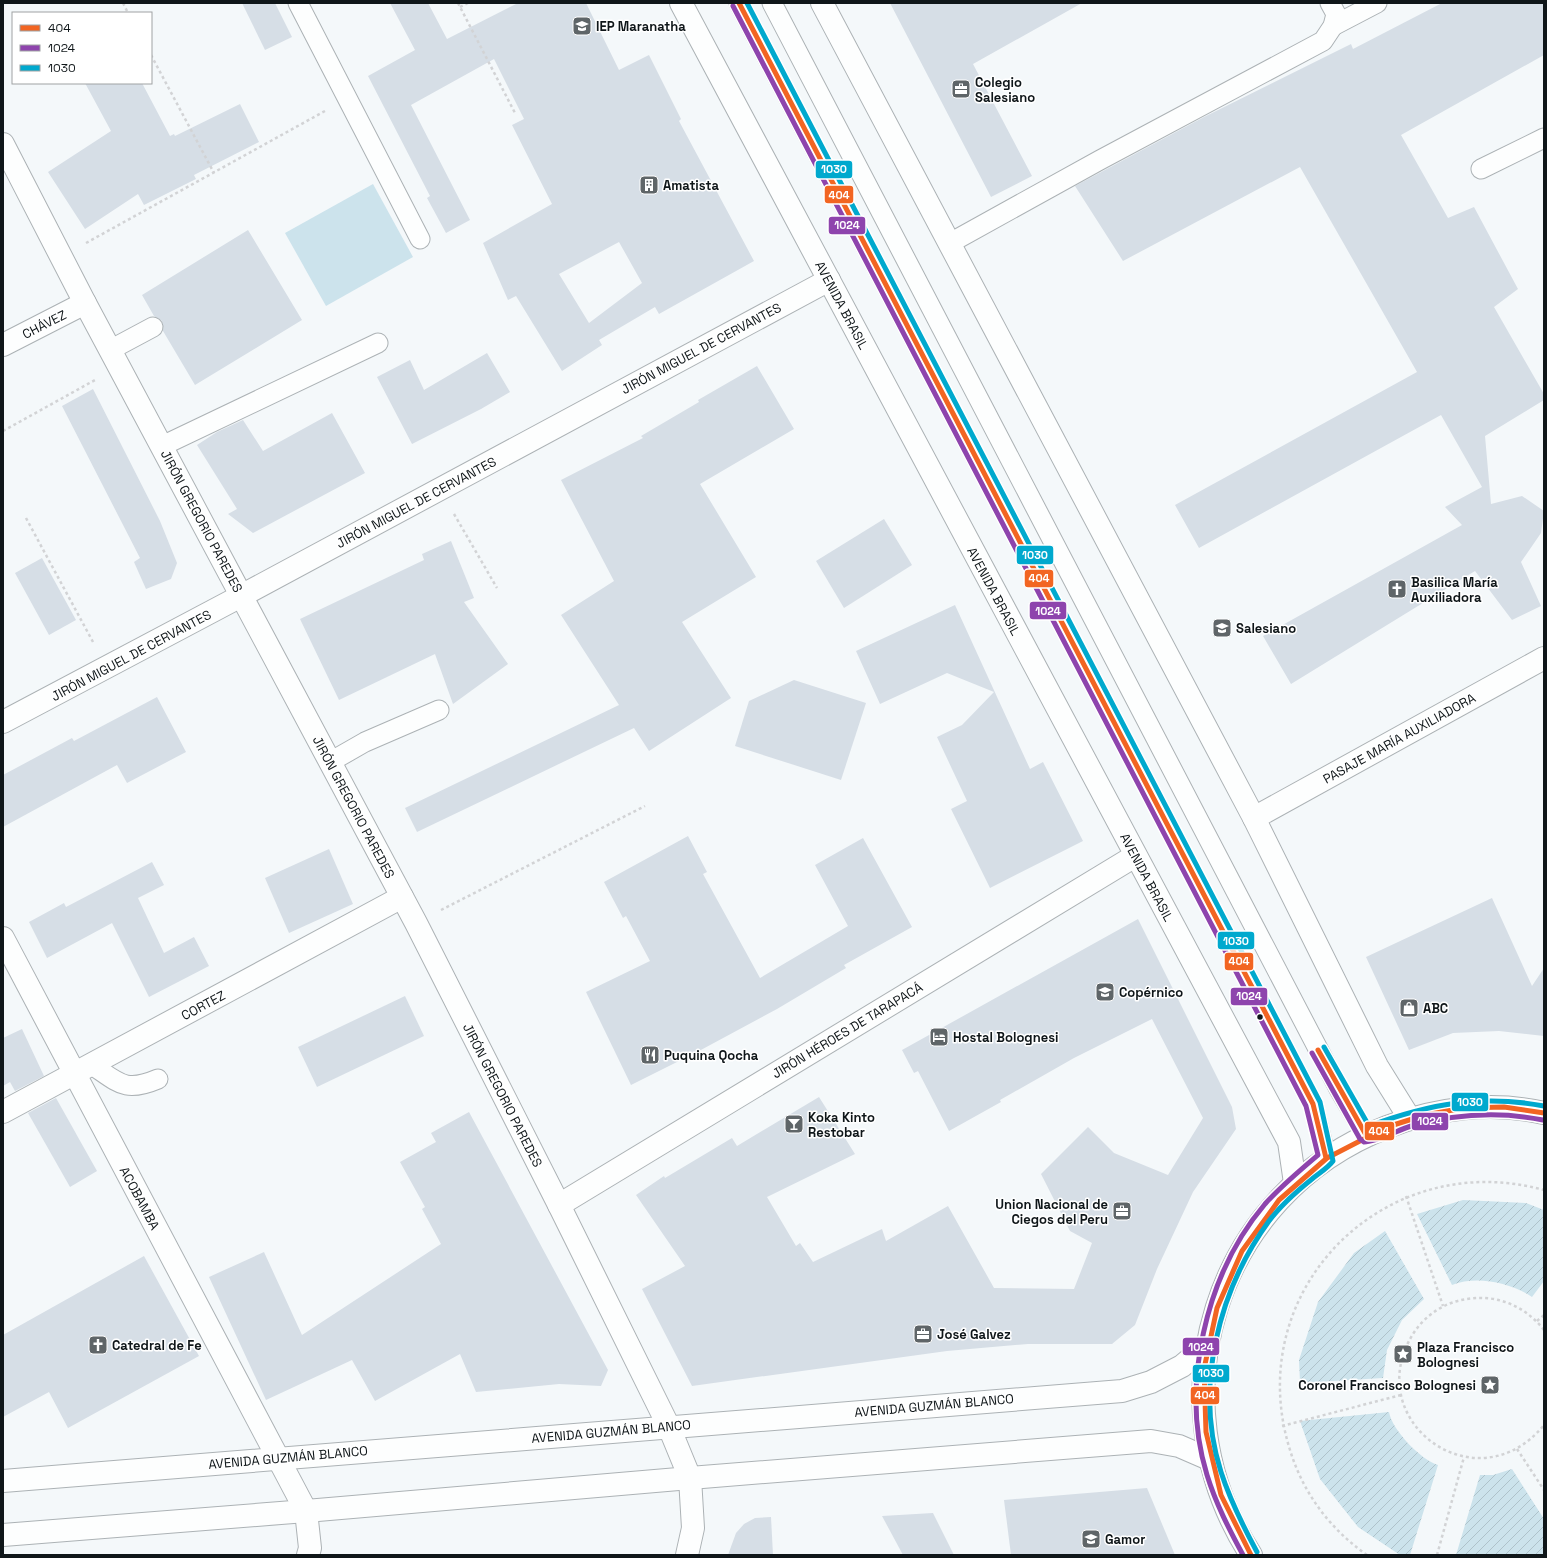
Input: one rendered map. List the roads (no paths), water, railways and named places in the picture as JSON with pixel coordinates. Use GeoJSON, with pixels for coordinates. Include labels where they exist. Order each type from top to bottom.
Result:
{"type":"FeatureCollection","features":[{"type":"Feature","properties":{"kind":"main road","name":"AVENIDA BRASIL"},"geometry":{"type":"LineString","coordinates":[[681,3],[1289,1142],[1295,1183]]}},
{"type":"Feature","properties":{"kind":"main road"},"geometry":{"type":"LineString","coordinates":[[822,3],[1254,818],[1377,1066],[1410,1119]]}},
{"type":"Feature","properties":{"kind":"main road","name":"JIRÓN GREGORIO PAREDES"},"geometry":{"type":"LineString","coordinates":[[3,144],[85,303],[416,923],[559,1205],[669,1427],[690,1478],[694,1528],[688,1555]]}},
{"type":"Feature","properties":{"kind":"main road","name":"JIRÓN MIGUEL DE CERVANTES"},"geometry":{"type":"LineString","coordinates":[[3,722],[241,596],[828,280]]}},
{"type":"Feature","properties":{"kind":"main road","name":"CHÁVEZ"},"geometry":{"type":"LineString","coordinates":[[3,345],[85,303]]}},
{"type":"Feature","properties":{"kind":"main road","name":"PASAJE MARÍA AUXILIADORA"},"geometry":{"type":"LineString","coordinates":[[1254,818],[1544,658]]}},
{"type":"Feature","properties":{"kind":"main road","name":"JIRÓN HÉROES DE TARAPACÁ"},"geometry":{"type":"LineString","coordinates":[[559,1205],[1135,856]]}},
{"type":"Feature","properties":{"kind":"main road","name":"CORTEZ"},"geometry":{"type":"LineString","coordinates":[[3,1112],[402,897]]}},
{"type":"Feature","properties":{"kind":"main road","name":"ACOBAMBA"},"geometry":{"type":"LineString","coordinates":[[3,938],[83,1069],[306,1512]]}},
{"type":"Feature","properties":{"kind":"main road"},"geometry":{"type":"LineString","coordinates":[[1251,1555],[1238,1536],[1221,1498],[1209,1459],[1203,1416],[1203,1386],[1207,1345],[1219,1300],[1238,1257],[1263,1218],[1295,1183],[1326,1158],[1366,1135],[1410,1119],[1450,1110],[1492,1107],[1544,1113]]}},
{"type":"Feature","properties":{"kind":"main road","name":"AVENIDA GUZMÁN BLANCO"},"geometry":{"type":"LineString","coordinates":[[3,1481],[1122,1390],[1151,1382],[1182,1366],[1207,1345]]}},
{"type":"Feature","properties":{"kind":"main road"},"geometry":{"type":"LineString","coordinates":[[3,1535],[306,1512],[690,1478],[1151,1441],[1179,1446],[1209,1459]]}},
{"type":"Feature","properties":{"kind":"main road"},"geometry":{"type":"LineString","coordinates":[[306,1512],[310,1548],[308,1555]]}},
{"type":"Feature","properties":{"kind":"lane"},"geometry":{"type":"LineString","coordinates":[[298,3],[346,99],[420,239]]}},
{"type":"Feature","properties":{"kind":"lane"},"geometry":{"type":"LineString","coordinates":[[739,3],[1314,1104],[1326,1158]]}},
{"type":"Feature","properties":{"kind":"lane"},"geometry":{"type":"LineString","coordinates":[[772,3],[1339,1089],[1366,1135]]}},
{"type":"Feature","properties":{"kind":"lane"},"geometry":{"type":"LineString","coordinates":[[950,243],[1100,160],[1323,41],[1333,26],[1336,14],[1330,3]]}},
{"type":"Feature","properties":{"kind":"lane"},"geometry":{"type":"LineString","coordinates":[[1333,26],[1377,3]]}},
{"type":"Feature","properties":{"kind":"lane"},"geometry":{"type":"LineString","coordinates":[[1481,169],[1544,138]]}},
{"type":"Feature","properties":{"kind":"lane"},"geometry":{"type":"LineString","coordinates":[[115,358],[153,327]]}},
{"type":"Feature","properties":{"kind":"lane"},"geometry":{"type":"LineString","coordinates":[[162,446],[378,343]]}},
{"type":"Feature","properties":{"kind":"lane"},"geometry":{"type":"LineString","coordinates":[[330,762],[365,742],[439,710]]}},
{"type":"Feature","properties":{"kind":"lane"},"geometry":{"type":"LineString","coordinates":[[83,1069],[131,1087],[144,1085],[158,1079]]}},
{"type":"Feature","properties":{"kind":"place","name":"IEP Maranatha"},"geometry":{"type":"Point","coordinates":[582,26]}},
{"type":"Feature","properties":{"kind":"place","name":"Colegio Salesiano"},"geometry":{"type":"Point","coordinates":[961,89]}},
{"type":"Feature","properties":{"kind":"place","name":"Amatista"},"geometry":{"type":"Point","coordinates":[649,185]}},
{"type":"Feature","properties":{"kind":"place","name":"Basilica María Auxiliadora"},"geometry":{"type":"Point","coordinates":[1397,589]}},
{"type":"Feature","properties":{"kind":"place","name":"Salesiano"},"geometry":{"type":"Point","coordinates":[1222,628]}},
{"type":"Feature","properties":{"kind":"place","name":"Copérnico"},"geometry":{"type":"Point","coordinates":[1105,992]}},
{"type":"Feature","properties":{"kind":"place","name":"ABC"},"geometry":{"type":"Point","coordinates":[1409,1008]}},
{"type":"Feature","properties":{"kind":"place","name":"Hostal Bolognesi"},"geometry":{"type":"Point","coordinates":[939,1037]}},
{"type":"Feature","properties":{"kind":"place","name":"Puquina Qocha"},"geometry":{"type":"Point","coordinates":[650,1055]}},
{"type":"Feature","properties":{"kind":"place","name":"Koka Kinto Restobar"},"geometry":{"type":"Point","coordinates":[794,1124]}},
{"type":"Feature","properties":{"kind":"place","name":"Union Nacional de Ciegos del Peru"},"geometry":{"type":"Point","coordinates":[1122,1211]}},
{"type":"Feature","properties":{"kind":"place","name":"José Galvez"},"geometry":{"type":"Point","coordinates":[923,1334]}},
{"type":"Feature","properties":{"kind":"place","name":"Catedral de Fe"},"geometry":{"type":"Point","coordinates":[98,1345]}},
{"type":"Feature","properties":{"kind":"place","name":"Plaza Francisco Bolognesi"},"geometry":{"type":"Point","coordinates":[1403,1354]}},
{"type":"Feature","properties":{"kind":"place","name":"Coronel Francisco Bolognesi"},"geometry":{"type":"Point","coordinates":[1490,1385]}},
{"type":"Feature","properties":{"kind":"place","name":"Gamor"},"geometry":{"type":"Point","coordinates":[1091,1539]}}]}
